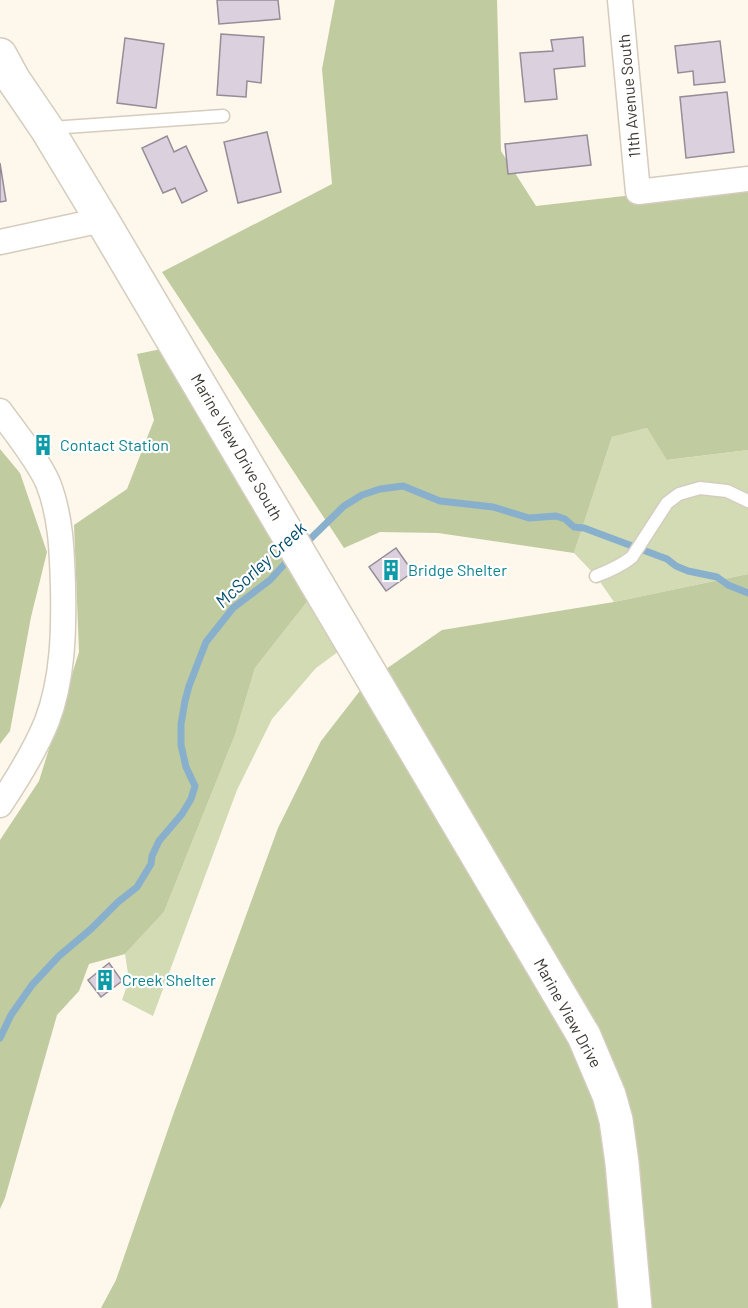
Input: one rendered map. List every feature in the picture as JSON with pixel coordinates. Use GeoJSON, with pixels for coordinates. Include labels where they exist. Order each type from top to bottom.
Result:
{"type":"FeatureCollection","features":[{"type":"Feature","properties":{"kind":"main road","name":"Marine View Drive South"},"geometry":{"type":"LineString","coordinates":[[0,55],[102,220],[469,841]]}},
{"type":"Feature","properties":{"kind":"main road","name":"Marine View Drive"},"geometry":{"type":"LineString","coordinates":[[469,841],[584,1036],[609,1095],[616,1120],[622,1163],[635,1308]]}},
{"type":"Feature","properties":{"kind":"street","name":"11th Avenue South"},"geometry":{"type":"LineString","coordinates":[[620,0],[638,192],[748,179]]}},
{"type":"Feature","properties":{"kind":"street"},"geometry":{"type":"LineString","coordinates":[[0,242],[102,220]]}},
{"type":"Feature","properties":{"kind":"street"},"geometry":{"type":"LineString","coordinates":[[0,411],[47,481],[58,517],[62,554],[63,607],[60,668],[55,697],[47,721],[24,769],[0,805]]}},
{"type":"Feature","properties":{"kind":"lane"},"geometry":{"type":"LineString","coordinates":[[47,129],[223,116]]}},
{"type":"Feature","properties":{"kind":"lane"},"geometry":{"type":"LineString","coordinates":[[596,576],[632,557],[667,503],[679,494],[700,488],[727,492],[748,501]]}},
{"type":"Feature","properties":{"kind":"green space"},"geometry":{"type":"Polygon","coordinates":[[[335,0],[497,0],[501,151],[536,206],[748,182],[748,450],[667,460],[647,428],[612,437],[574,553],[438,533],[380,532],[344,548],[162,272],[332,184],[322,69],[335,0]]]}},
{"type":"Feature","properties":{"kind":"green space"},"geometry":{"type":"Polygon","coordinates":[[[166,348],[314,593],[255,668],[235,735],[164,912],[125,954],[89,964],[79,991],[57,1015],[0,1209],[0,840],[39,781],[79,652],[74,525],[127,489],[154,420],[137,354],[166,348]]]}},
{"type":"Feature","properties":{"kind":"green space"},"geometry":{"type":"Polygon","coordinates":[[[647,428],[668,460],[748,450],[748,574],[614,602],[596,576],[574,553],[612,437],[647,428]]]}},
{"type":"Feature","properties":{"kind":"green space"},"geometry":{"type":"Polygon","coordinates":[[[0,449],[20,473],[47,552],[31,617],[10,731],[0,744],[0,449]]]}},
{"type":"Feature","properties":{"kind":"green space"},"geometry":{"type":"Polygon","coordinates":[[[748,574],[748,1308],[101,1308],[116,1280],[173,1115],[278,828],[321,741],[366,683],[442,630],[614,602],[748,574]]]}},
{"type":"Feature","properties":{"kind":"green space"},"geometry":{"type":"Polygon","coordinates":[[[314,593],[350,643],[316,668],[272,719],[237,790],[153,1016],[122,1000],[129,980],[125,954],[164,912],[235,735],[255,668],[314,593]]]}},
{"type":"Feature","properties":{"kind":"building"},"geometry":{"type":"Polygon","coordinates":[[[217,0],[278,0],[280,19],[219,24],[217,0]]]}},
{"type":"Feature","properties":{"kind":"building"},"geometry":{"type":"Polygon","coordinates":[[[221,34],[264,37],[261,83],[247,81],[246,97],[217,95],[221,34]]]}},
{"type":"Feature","properties":{"kind":"building"},"geometry":{"type":"Polygon","coordinates":[[[583,37],[585,66],[554,69],[557,99],[525,102],[520,53],[553,51],[551,40],[583,37]]]}},
{"type":"Feature","properties":{"kind":"building"},"geometry":{"type":"Polygon","coordinates":[[[125,38],[164,44],[156,108],[117,103],[125,38]]]}},
{"type":"Feature","properties":{"kind":"building"},"geometry":{"type":"Polygon","coordinates":[[[720,41],[725,82],[694,85],[693,71],[678,73],[675,46],[720,41]]]}},
{"type":"Feature","properties":{"kind":"building"},"geometry":{"type":"Polygon","coordinates":[[[727,92],[734,152],[686,158],[680,97],[727,92]]]}},
{"type":"Feature","properties":{"kind":"building"},"geometry":{"type":"Polygon","coordinates":[[[267,132],[281,192],[238,203],[224,142],[267,132]]]}},
{"type":"Feature","properties":{"kind":"building"},"geometry":{"type":"Polygon","coordinates":[[[587,135],[591,165],[508,174],[505,144],[587,135]]]}},
{"type":"Feature","properties":{"kind":"building"},"geometry":{"type":"Polygon","coordinates":[[[167,136],[174,152],[186,146],[207,191],[182,203],[175,188],[163,193],[142,148],[167,136]]]}},
{"type":"Feature","properties":{"kind":"building"},"geometry":{"type":"Polygon","coordinates":[[[0,163],[6,201],[0,202],[0,163]]]}},
{"type":"Feature","properties":{"kind":"building","name":"Contact Station"},"geometry":{"type":"Polygon","coordinates":[[[45,437],[51,447],[41,454],[34,443],[45,437]]]}},
{"type":"Feature","properties":{"kind":"building","name":"Bridge Shelter"},"geometry":{"type":"Polygon","coordinates":[[[396,548],[413,572],[386,591],[369,567],[396,548]]]}},
{"type":"Feature","properties":{"kind":"building","name":"Creek Shelter"},"geometry":{"type":"Polygon","coordinates":[[[109,963],[122,981],[101,997],[88,980],[109,963]]]}},
{"type":"Feature","properties":{"kind":"waterway","name":"McSorley Creek"},"geometry":{"type":"LineString","coordinates":[[304,545],[344,506],[362,495],[380,489],[403,486],[440,501],[493,507],[529,518],[556,516],[565,519],[574,527],[584,528],[667,559],[688,571],[717,577],[728,585],[748,593]]}},
{"type":"Feature","properties":{"kind":"waterway","name":"McSorley Creek"},"geometry":{"type":"LineString","coordinates":[[0,1038],[11,1015],[32,985],[59,956],[137,887],[151,864],[159,841],[182,814],[191,799],[195,786],[186,767],[181,745],[181,724],[189,686],[206,642],[233,608],[270,580],[291,557]]}},
{"type":"Feature","properties":{"kind":"place","name":"Contact Station"},"geometry":{"type":"Point","coordinates":[43,445]}},
{"type":"Feature","properties":{"kind":"place","name":"Bridge Shelter"},"geometry":{"type":"Point","coordinates":[391,570]}},
{"type":"Feature","properties":{"kind":"place","name":"Creek Shelter"},"geometry":{"type":"Point","coordinates":[105,980]}}]}
